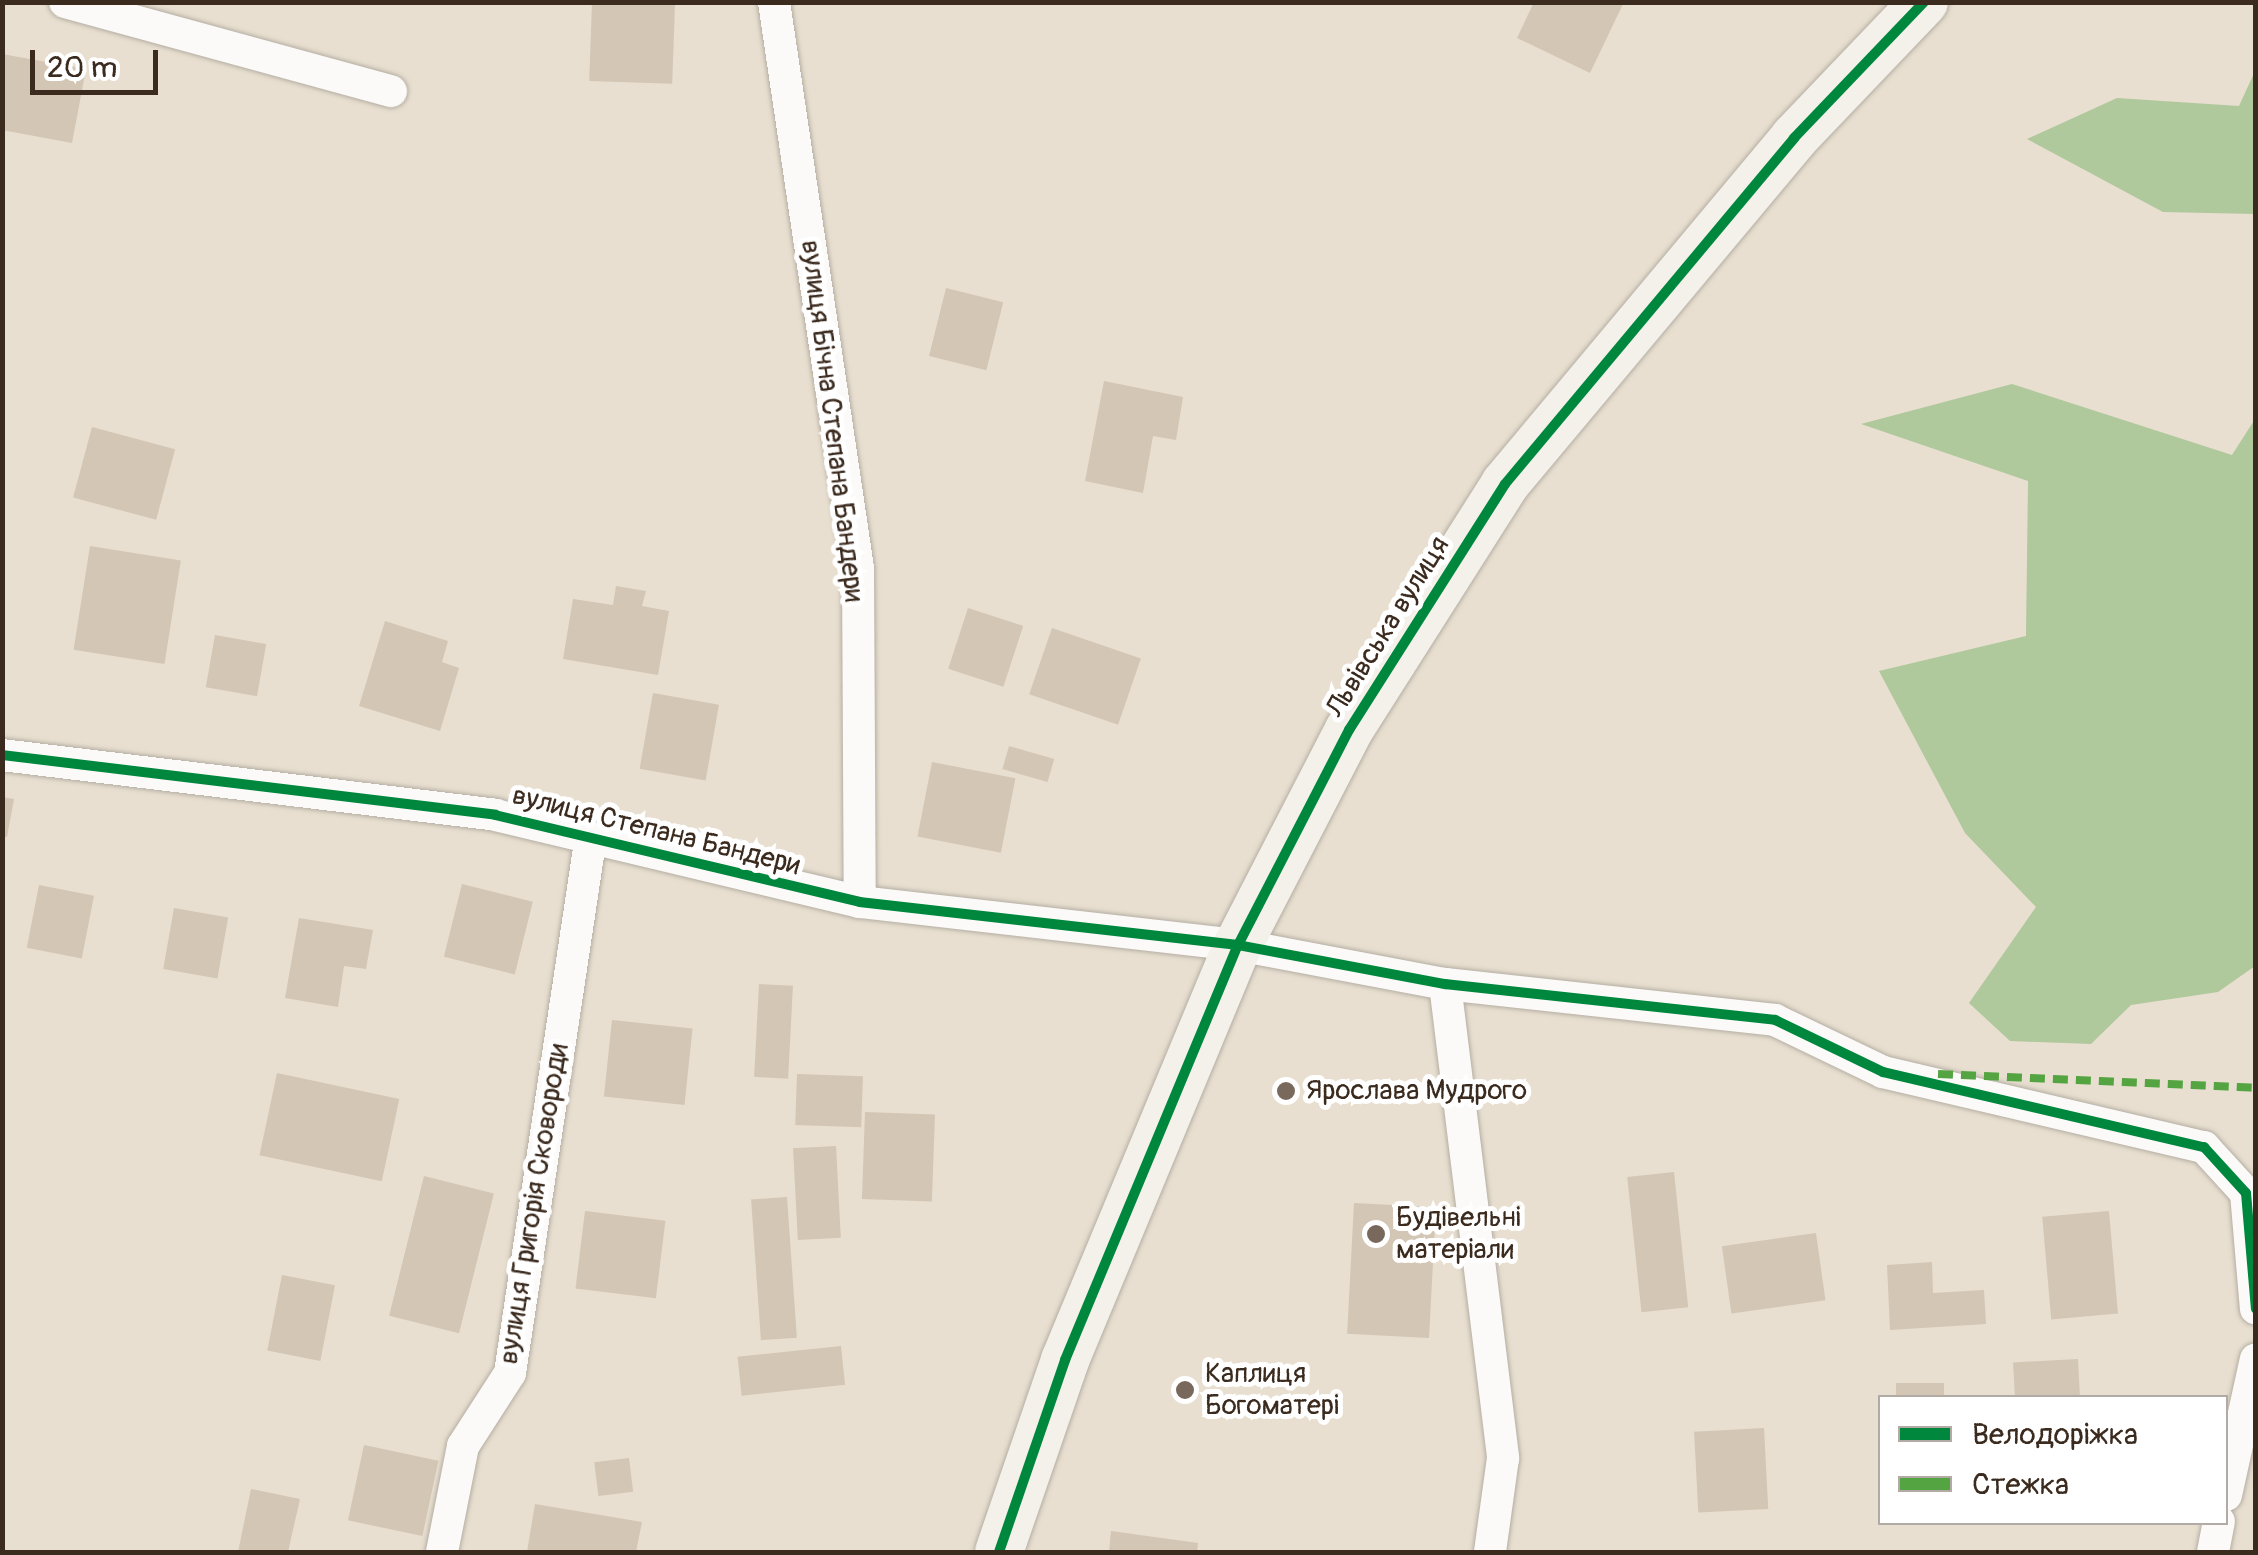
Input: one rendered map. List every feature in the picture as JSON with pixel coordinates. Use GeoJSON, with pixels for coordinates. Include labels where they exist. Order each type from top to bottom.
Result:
{"type":"FeatureCollection","features":[{"type":"Feature","properties":{"kind":"main road","name":"Львівська вулиця"},"geometry":{"type":"LineString","coordinates":[[1857,69],[1879,2]]}},
{"type":"Feature","properties":{"kind":"main road","name":"Львівська вулиця"},"geometry":{"type":"LineString","coordinates":[[999,1552],[1065,1360],[1238,945],[1349,730],[1506,484],[1857,69],[1924,2]]}},
{"type":"Feature","properties":{"kind":"street"},"geometry":{"type":"LineString","coordinates":[[66,2],[391,92]]}},
{"type":"Feature","properties":{"kind":"street","name":"вулиця Бічна Степана Бандери"},"geometry":{"type":"LineString","coordinates":[[774,2],[858,568],[860,902]]}},
{"type":"Feature","properties":{"kind":"street","name":"вулиця Степана Бандери"},"geometry":{"type":"LineString","coordinates":[[2,756],[495,815],[590,842],[860,902],[1238,945],[1445,984],[1774,1020],[1883,1072],[2204,1147],[2246,1194],[2256,1310]]}},
{"type":"Feature","properties":{"kind":"street","name":"вулиця Григорія Сковороди"},"geometry":{"type":"LineString","coordinates":[[442,1552],[463,1446],[510,1373],[590,842]]}},
{"type":"Feature","properties":{"kind":"street"},"geometry":{"type":"LineString","coordinates":[[1445,984],[1503,1458],[1490,1552]]}},
{"type":"Feature","properties":{"kind":"street"},"geometry":{"type":"LineString","coordinates":[[2228,1486],[2256,1359]]}},
{"type":"Feature","properties":{"kind":"street"},"geometry":{"type":"LineString","coordinates":[[2213,1552],[2219,1525]]}},
{"type":"Feature","properties":{"kind":"green space"},"geometry":{"type":"Polygon","coordinates":[[[2255,71],[2255,214],[2163,212],[2027,139],[2117,98],[2239,106],[2255,71]]]}},
{"type":"Feature","properties":{"kind":"green space"},"geometry":{"type":"Polygon","coordinates":[[[2012,384],[2232,455],[2255,419],[2255,966],[2218,992],[2131,1005],[2091,1044],[2010,1041],[1969,1003],[2036,907],[1965,833],[1879,671],[2026,636],[2028,481],[1861,424],[2012,384]]]}},
{"type":"Feature","properties":{"kind":"building"},"geometry":{"type":"Polygon","coordinates":[[[592,2],[675,5],[672,84],[589,81],[592,2]]]}},
{"type":"Feature","properties":{"kind":"building"},"geometry":{"type":"Polygon","coordinates":[[[1534,2],[1624,2],[1590,73],[1517,38],[1534,2]]]}},
{"type":"Feature","properties":{"kind":"building"},"geometry":{"type":"Polygon","coordinates":[[[2,54],[86,69],[72,143],[2,130],[2,54]]]}},
{"type":"Feature","properties":{"kind":"building"},"geometry":{"type":"Polygon","coordinates":[[[946,288],[1003,302],[986,370],[929,356],[946,288]]]}},
{"type":"Feature","properties":{"kind":"building"},"geometry":{"type":"Polygon","coordinates":[[[1104,381],[1183,397],[1176,440],[1153,436],[1143,493],[1085,481],[1104,381]]]}},
{"type":"Feature","properties":{"kind":"building"},"geometry":{"type":"Polygon","coordinates":[[[92,427],[175,449],[156,520],[73,498],[92,427]]]}},
{"type":"Feature","properties":{"kind":"building"},"geometry":{"type":"Polygon","coordinates":[[[90,546],[181,560],[164,664],[74,650],[90,546]]]}},
{"type":"Feature","properties":{"kind":"building"},"geometry":{"type":"Polygon","coordinates":[[[616,586],[646,591],[642,606],[669,611],[658,675],[563,659],[573,599],[613,605],[616,586]]]}},
{"type":"Feature","properties":{"kind":"building"},"geometry":{"type":"Polygon","coordinates":[[[968,608],[1023,626],[1003,687],[948,669],[968,608]]]}},
{"type":"Feature","properties":{"kind":"building"},"geometry":{"type":"Polygon","coordinates":[[[385,621],[448,641],[442,662],[459,668],[440,731],[359,706],[385,621]]]}},
{"type":"Feature","properties":{"kind":"building"},"geometry":{"type":"Polygon","coordinates":[[[1052,628],[1141,659],[1118,725],[1029,694],[1052,628]]]}},
{"type":"Feature","properties":{"kind":"building"},"geometry":{"type":"Polygon","coordinates":[[[215,635],[266,644],[257,696],[206,687],[215,635]]]}},
{"type":"Feature","properties":{"kind":"building"},"geometry":{"type":"Polygon","coordinates":[[[653,693],[719,705],[706,780],[640,769],[653,693]]]}},
{"type":"Feature","properties":{"kind":"building"},"geometry":{"type":"Polygon","coordinates":[[[1009,746],[1054,759],[1048,782],[1002,769],[1009,746]]]}},
{"type":"Feature","properties":{"kind":"building"},"geometry":{"type":"Polygon","coordinates":[[[932,762],[1015,778],[1001,853],[917,837],[932,762]]]}},
{"type":"Feature","properties":{"kind":"building"},"geometry":{"type":"Polygon","coordinates":[[[2,797],[14,799],[7,837],[2,836],[2,797]]]}},
{"type":"Feature","properties":{"kind":"building"},"geometry":{"type":"Polygon","coordinates":[[[462,884],[533,902],[515,974],[444,957],[462,884]]]}},
{"type":"Feature","properties":{"kind":"building"},"geometry":{"type":"Polygon","coordinates":[[[39,885],[94,896],[82,959],[27,948],[39,885]]]}},
{"type":"Feature","properties":{"kind":"building"},"geometry":{"type":"Polygon","coordinates":[[[174,908],[228,918],[217,979],[163,969],[174,908]]]}},
{"type":"Feature","properties":{"kind":"building"},"geometry":{"type":"Polygon","coordinates":[[[299,918],[373,930],[366,969],[344,966],[338,1007],[285,998],[299,918]]]}},
{"type":"Feature","properties":{"kind":"building"},"geometry":{"type":"Polygon","coordinates":[[[759,984],[793,986],[788,1079],[754,1077],[759,984]]]}},
{"type":"Feature","properties":{"kind":"building"},"geometry":{"type":"Polygon","coordinates":[[[612,1020],[693,1028],[685,1105],[604,1097],[612,1020]]]}},
{"type":"Feature","properties":{"kind":"building"},"geometry":{"type":"Polygon","coordinates":[[[277,1073],[399,1099],[382,1181],[260,1155],[277,1073]]]}},
{"type":"Feature","properties":{"kind":"building"},"geometry":{"type":"Polygon","coordinates":[[[797,1074],[863,1076],[861,1127],[795,1125],[797,1074]]]}},
{"type":"Feature","properties":{"kind":"building"},"geometry":{"type":"Polygon","coordinates":[[[865,1112],[935,1114],[932,1201],[862,1199],[865,1112]]]}},
{"type":"Feature","properties":{"kind":"building"},"geometry":{"type":"Polygon","coordinates":[[[836,1146],[841,1238],[798,1240],[793,1148],[836,1146]]]}},
{"type":"Feature","properties":{"kind":"building"},"geometry":{"type":"Polygon","coordinates":[[[1674,1172],[1688,1307],[1641,1312],[1627,1177],[1674,1172]]]}},
{"type":"Feature","properties":{"kind":"building"},"geometry":{"type":"Polygon","coordinates":[[[424,1176],[494,1193],[459,1333],[389,1316],[424,1176]]]}},
{"type":"Feature","properties":{"kind":"building"},"geometry":{"type":"Polygon","coordinates":[[[787,1197],[797,1338],[761,1340],[751,1200],[787,1197]]]}},
{"type":"Feature","properties":{"kind":"building"},"geometry":{"type":"Polygon","coordinates":[[[1354,1203],[1436,1207],[1429,1338],[1347,1334],[1354,1203]]]}},
{"type":"Feature","properties":{"kind":"building"},"geometry":{"type":"Polygon","coordinates":[[[585,1211],[665,1221],[656,1298],[575,1288],[585,1211]]]}},
{"type":"Feature","properties":{"kind":"building"},"geometry":{"type":"Polygon","coordinates":[[[2109,1211],[2118,1314],[2051,1319],[2042,1217],[2109,1211]]]}},
{"type":"Feature","properties":{"kind":"building"},"geometry":{"type":"Polygon","coordinates":[[[1816,1233],[1825,1300],[1731,1314],[1722,1246],[1816,1233]]]}},
{"type":"Feature","properties":{"kind":"building"},"geometry":{"type":"Polygon","coordinates":[[[1932,1262],[1933,1293],[1984,1290],[1986,1324],[1890,1330],[1887,1265],[1932,1262]]]}},
{"type":"Feature","properties":{"kind":"building"},"geometry":{"type":"Polygon","coordinates":[[[282,1275],[335,1285],[320,1361],[267,1351],[282,1275]]]}},
{"type":"Feature","properties":{"kind":"building"},"geometry":{"type":"Polygon","coordinates":[[[841,1346],[845,1385],[742,1396],[738,1357],[841,1346]]]}},
{"type":"Feature","properties":{"kind":"building"},"geometry":{"type":"Polygon","coordinates":[[[2078,1359],[2080,1395],[2015,1395],[2013,1362],[2078,1359]]]}},
{"type":"Feature","properties":{"kind":"building"},"geometry":{"type":"Polygon","coordinates":[[[1896,1383],[1944,1383],[1944,1395],[1896,1395],[1896,1383]]]}},
{"type":"Feature","properties":{"kind":"building"},"geometry":{"type":"Polygon","coordinates":[[[1764,1428],[1768,1509],[1698,1513],[1694,1432],[1764,1428]]]}},
{"type":"Feature","properties":{"kind":"building"},"geometry":{"type":"Polygon","coordinates":[[[364,1445],[438,1461],[422,1536],[348,1520],[364,1445]]]}},
{"type":"Feature","properties":{"kind":"building"},"geometry":{"type":"Polygon","coordinates":[[[629,1458],[633,1492],[598,1496],[594,1462],[629,1458]]]}},
{"type":"Feature","properties":{"kind":"building"},"geometry":{"type":"Polygon","coordinates":[[[251,1489],[300,1499],[288,1552],[238,1552],[251,1489]]]}},
{"type":"Feature","properties":{"kind":"building"},"geometry":{"type":"Polygon","coordinates":[[[535,1504],[642,1522],[636,1552],[527,1552],[535,1504]]]}},
{"type":"Feature","properties":{"kind":"building"},"geometry":{"type":"Polygon","coordinates":[[[1111,1531],[1198,1543],[1197,1552],[1109,1552],[1111,1531]]]}},
{"type":"Feature","properties":{"kind":"marked path"},"geometry":{"type":"LineString","coordinates":[[1938,1074],[2256,1088]]}},
{"type":"Feature","properties":{"kind":"cycle path"},"geometry":{"type":"LineString","coordinates":[[999,1552],[1065,1360],[1238,945],[1349,730],[1505,484],[1794,138],[1924,2]]}},
{"type":"Feature","properties":{"kind":"cycle path"},"geometry":{"type":"LineString","coordinates":[[2,755],[495,815],[860,902],[1238,945],[1445,984],[1775,1020],[1883,1072],[2204,1147],[2246,1193],[2256,1309]]}},
{"type":"Feature","properties":{"kind":"place","name":"Ярослава Мудрого"},"geometry":{"type":"Point","coordinates":[1286,1091]}},
{"type":"Feature","properties":{"kind":"place","name":"Будівельні матеріали"},"geometry":{"type":"Point","coordinates":[1376,1234]}},
{"type":"Feature","properties":{"kind":"place","name":"Каплиця Богоматері"},"geometry":{"type":"Point","coordinates":[1185,1390]}}]}
